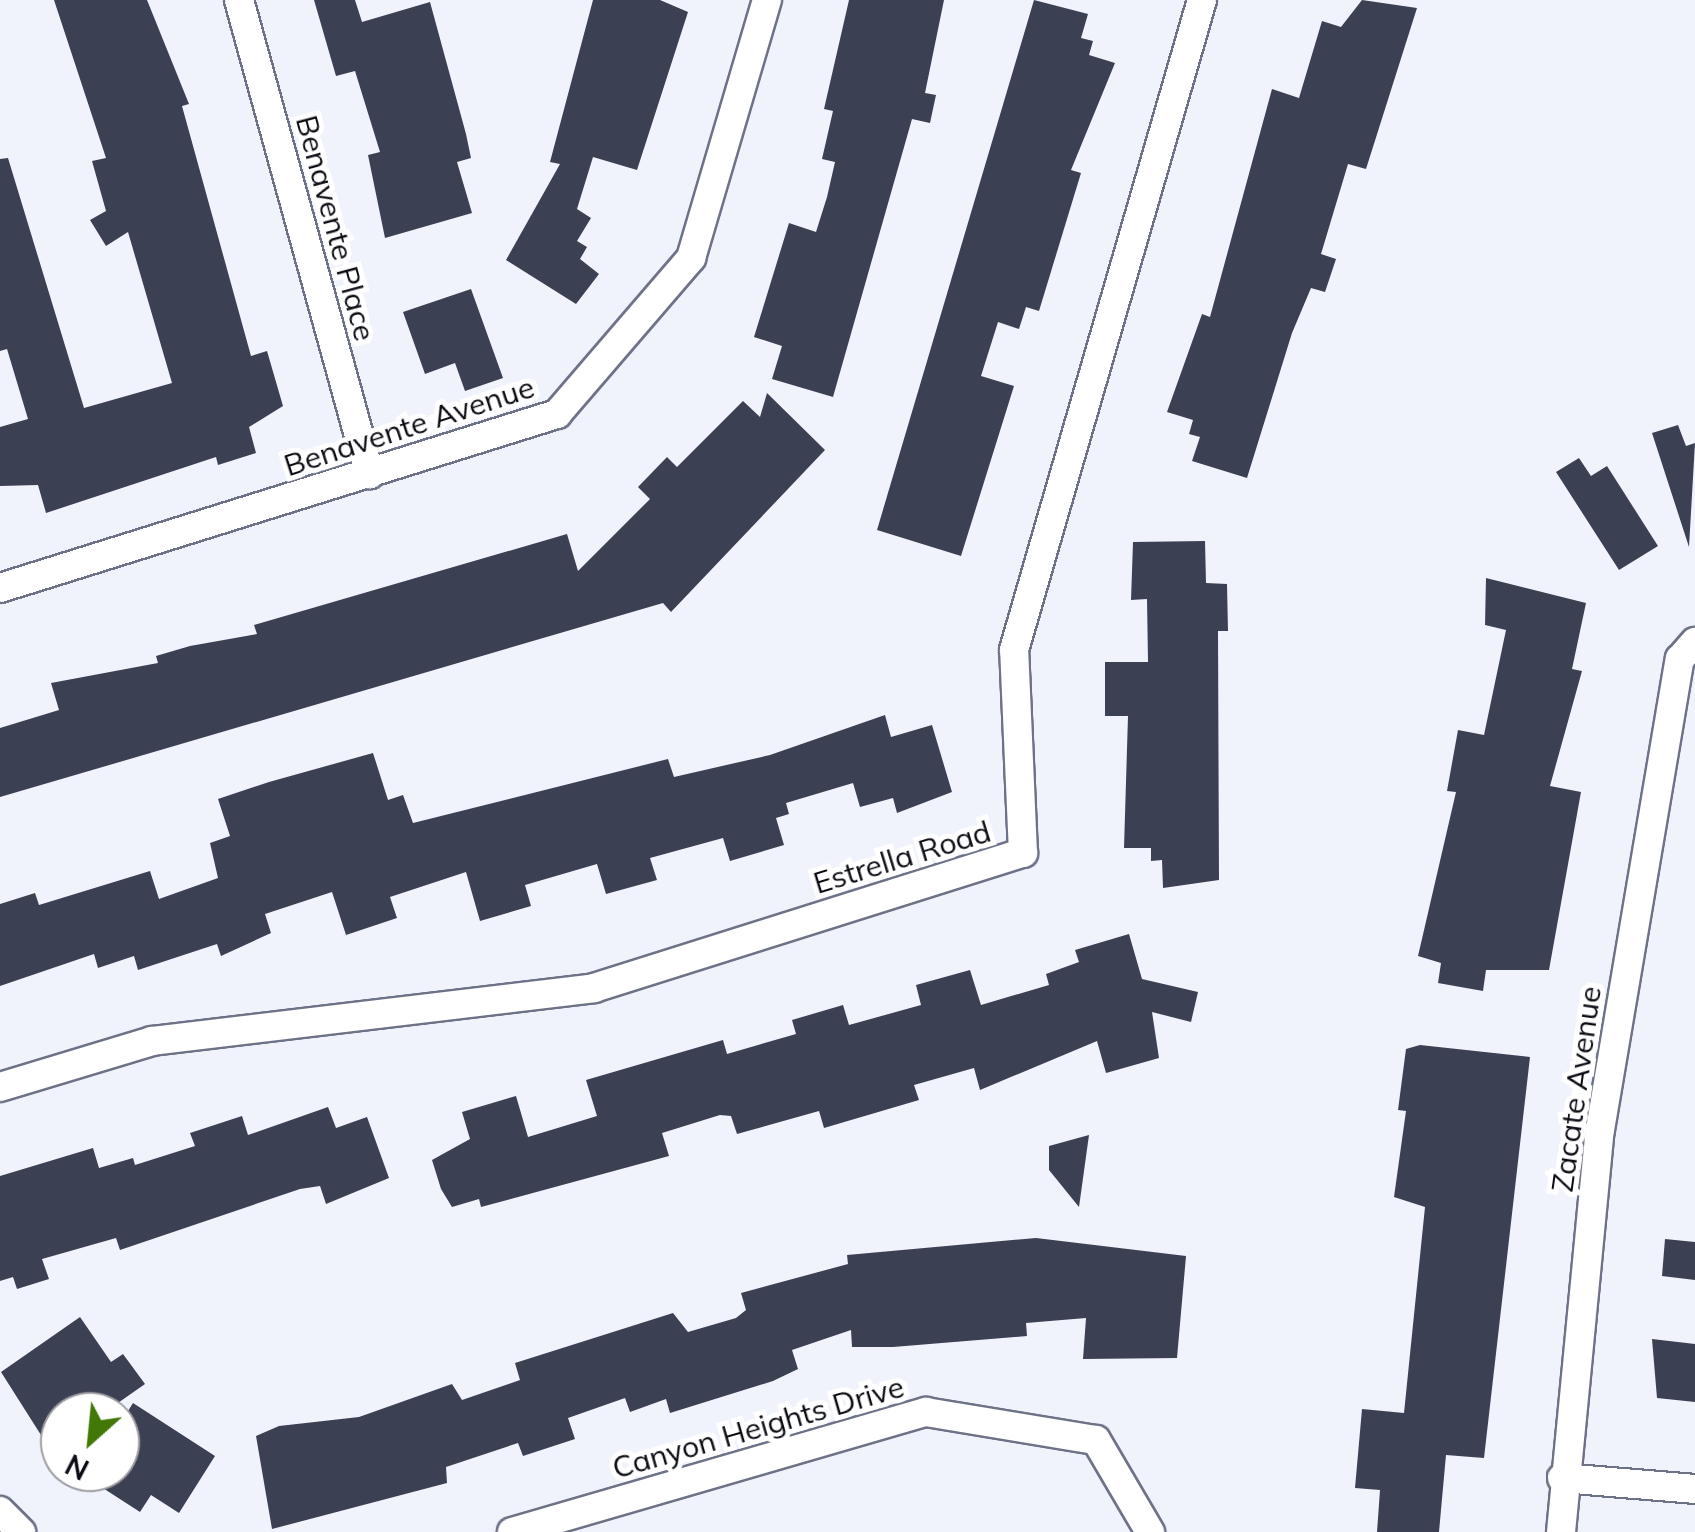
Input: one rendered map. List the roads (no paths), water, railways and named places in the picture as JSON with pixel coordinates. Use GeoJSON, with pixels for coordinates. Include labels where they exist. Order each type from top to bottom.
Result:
{"type":"FeatureCollection","features":[{"type":"Feature","properties":{"kind":"street","name":"Benavente Place"},"geometry":{"type":"LineString","coordinates":[[240,0],[370,474]]}},
{"type":"Feature","properties":{"kind":"street","name":"Benavente Avenue"},"geometry":{"type":"LineString","coordinates":[[0,588],[557,414],[691,258],[766,0]]}},
{"type":"Feature","properties":{"kind":"street","name":"Estrella Road"},"geometry":{"type":"LineString","coordinates":[[0,1087],[152,1042],[594,988],[1023,853],[1014,650],[1202,0]]}},
{"type":"Feature","properties":{"kind":"street","name":"Zacate Avenue"},"geometry":{"type":"LineString","coordinates":[[1561,1532],[1562,1478],[1600,1130],[1690,656]]}},
{"type":"Feature","properties":{"kind":"street","name":"Canyon Heights Drive"},"geometry":{"type":"LineString","coordinates":[[512,1532],[926,1412],[1096,1440],[1150,1532]]}},
{"type":"Feature","properties":{"kind":"street"},"geometry":{"type":"LineString","coordinates":[[1562,1478],[1695,1488]]}},
{"type":"Feature","properties":{"kind":"street"},"geometry":{"type":"LineString","coordinates":[[0,1511],[21,1532]]}}]}
